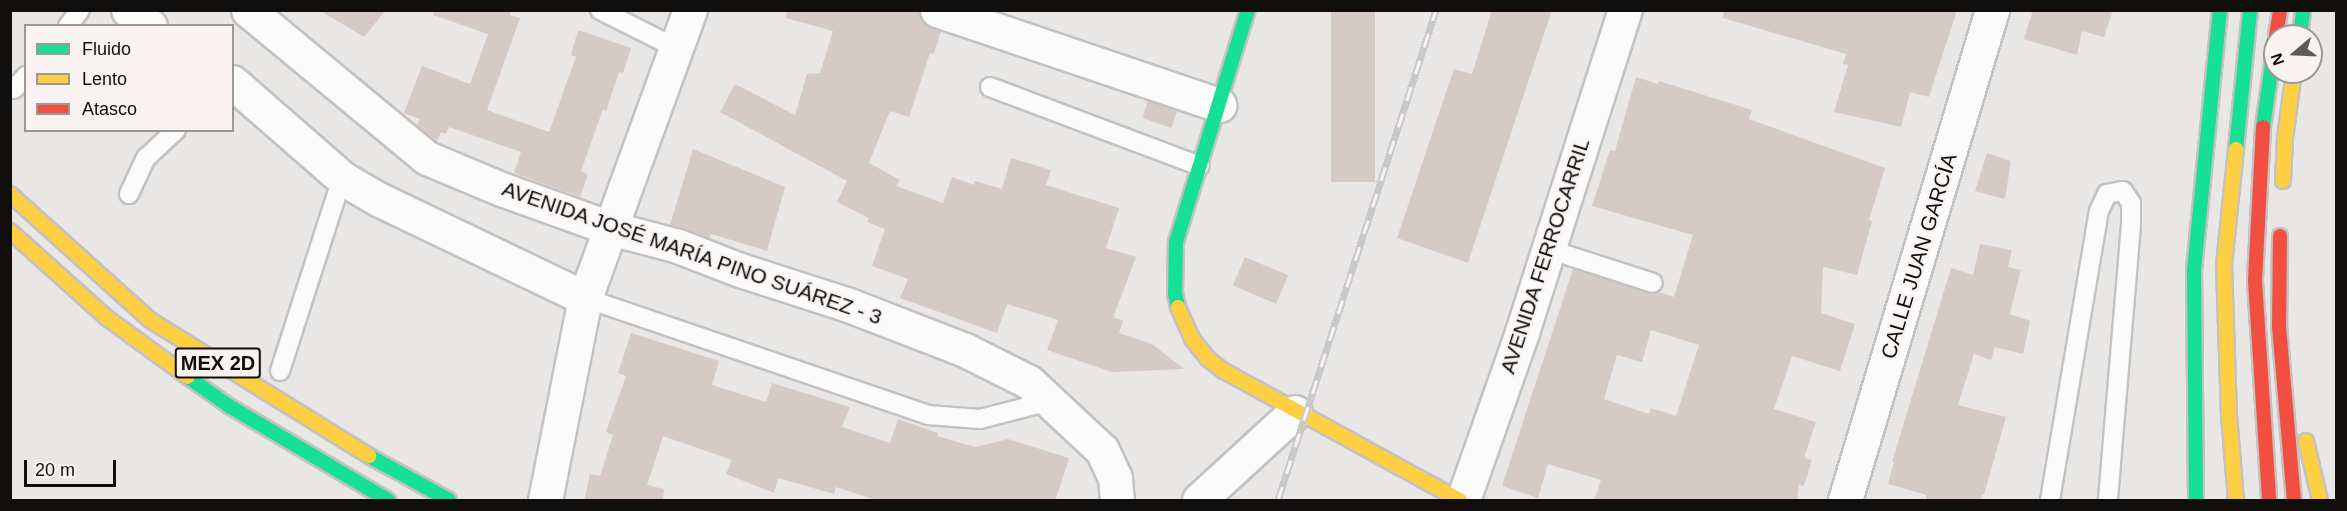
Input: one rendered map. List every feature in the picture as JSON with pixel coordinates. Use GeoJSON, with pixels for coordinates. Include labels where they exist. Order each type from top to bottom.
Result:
{"type":"FeatureCollection","features":[{"type":"Feature","properties":{"kind":"main road"},"geometry":{"type":"LineString","coordinates":[[1248,10],[1176,242],[1175,293],[1181,318],[1192,339],[1208,359],[1295,412],[1461,501]]}},
{"type":"Feature","properties":{"kind":"main road"},"geometry":{"type":"LineString","coordinates":[[2196,501],[2194,270],[2220,10]]}},
{"type":"Feature","properties":{"kind":"main road"},"geometry":{"type":"LineString","coordinates":[[2236,501],[2229,415],[2224,265],[2250,10]]}},
{"type":"Feature","properties":{"kind":"main road"},"geometry":{"type":"LineString","coordinates":[[2269,84],[2262,133],[2255,281],[2269,501]]}},
{"type":"Feature","properties":{"kind":"main road"},"geometry":{"type":"LineString","coordinates":[[2282,196],[2285,138],[2292,84]]}},
{"type":"Feature","properties":{"kind":"main road","name":"MEX 2D"},"geometry":{"type":"LineString","coordinates":[[10,194],[150,320],[342,441],[449,501]]}},
{"type":"Feature","properties":{"kind":"main road"},"geometry":{"type":"LineString","coordinates":[[2281,219],[2279,326],[2294,501]]}},
{"type":"Feature","properties":{"kind":"main road","name":"MEX 2D"},"geometry":{"type":"LineString","coordinates":[[10,231],[107,318],[229,406],[388,501]]}},
{"type":"Feature","properties":{"kind":"main road"},"geometry":{"type":"LineString","coordinates":[[2279,326],[2320,501]]}},
{"type":"Feature","properties":{"kind":"street"},"geometry":{"type":"LineString","coordinates":[[128,10],[147,24]]}},
{"type":"Feature","properties":{"kind":"street","name":"AVENIDA JOSÉ MARÍA PINO SUÁREZ - 3"},"geometry":{"type":"LineString","coordinates":[[248,10],[427,158],[504,190],[610,228],[678,246],[740,270],[846,304],[965,350],[1029,382],[1102,450],[1115,478],[1117,501]]}},
{"type":"Feature","properties":{"kind":"street"},"geometry":{"type":"LineString","coordinates":[[545,501],[585,298],[690,10]]}},
{"type":"Feature","properties":{"kind":"street"},"geometry":{"type":"LineString","coordinates":[[937,10],[1219,105]]}},
{"type":"Feature","properties":{"kind":"street","name":"AVENIDA FERROCARRIL"},"geometry":{"type":"LineString","coordinates":[[1461,501],[1548,249],[1625,10]]}},
{"type":"Feature","properties":{"kind":"street","name":"CALLE JUAN GARCÍA"},"geometry":{"type":"LineString","coordinates":[[1845,501],[1992,10]]}},
{"type":"Feature","properties":{"kind":"street"},"geometry":{"type":"LineString","coordinates":[[234,83],[342,178],[378,199],[585,298]]}},
{"type":"Feature","properties":{"kind":"street"},"geometry":{"type":"LineString","coordinates":[[1199,501],[1295,412]]}},
{"type":"Feature","properties":{"kind":"lane"},"geometry":{"type":"LineString","coordinates":[[70,24],[80,10]]}},
{"type":"Feature","properties":{"kind":"lane"},"geometry":{"type":"LineString","coordinates":[[600,10],[676,48]]}},
{"type":"Feature","properties":{"kind":"lane"},"geometry":{"type":"LineString","coordinates":[[990,87],[1200,166]]}},
{"type":"Feature","properties":{"kind":"lane"},"geometry":{"type":"LineString","coordinates":[[129,194],[146,158],[174,132]]}},
{"type":"Feature","properties":{"kind":"lane"},"geometry":{"type":"LineString","coordinates":[[280,371],[342,178]]}},
{"type":"Feature","properties":{"kind":"lane"},"geometry":{"type":"LineString","coordinates":[[2050,501],[2099,211],[2107,194],[2123,191],[2131,203],[2131,225],[2108,501]]}},
{"type":"Feature","properties":{"kind":"lane"},"geometry":{"type":"LineString","coordinates":[[1548,249],[1653,283]]}},
{"type":"Feature","properties":{"kind":"lane"},"geometry":{"type":"LineString","coordinates":[[585,298],[928,415],[980,419],[1050,401]]}},
{"type":"Feature","properties":{"kind":"building"},"geometry":{"type":"Polygon","coordinates":[[[319,10],[386,10],[364,37],[319,10]]]}},
{"type":"Feature","properties":{"kind":"building"},"geometry":{"type":"Polygon","coordinates":[[[434,10],[511,10],[510,15],[520,18],[487,110],[549,132],[576,57],[571,55],[578,30],[631,48],[623,73],[619,72],[606,111],[603,109],[581,171],[588,174],[580,197],[514,173],[521,152],[449,127],[446,134],[441,132],[437,141],[417,126],[420,119],[404,113],[422,66],[470,84],[488,34],[433,15],[434,10]]]}},
{"type":"Feature","properties":{"kind":"building"},"geometry":{"type":"Polygon","coordinates":[[[787,10],[919,10],[923,23],[941,31],[934,54],[930,53],[909,117],[890,111],[869,163],[900,180],[896,186],[943,203],[952,177],[974,185],[975,181],[1002,189],[1011,158],[1051,170],[1046,185],[1119,208],[1106,248],[1136,257],[1114,315],[1115,318],[1123,321],[1119,333],[1152,344],[1184,369],[1112,372],[1047,350],[1058,320],[1007,304],[997,333],[900,298],[908,279],[872,266],[885,229],[867,222],[869,218],[837,202],[847,181],[720,112],[735,84],[795,115],[807,74],[820,73],[833,31],[786,18],[787,10]]]}},
{"type":"Feature","properties":{"kind":"building"},"geometry":{"type":"Polygon","coordinates":[[[1331,10],[1375,10],[1375,182],[1331,182],[1331,10]]]}},
{"type":"Feature","properties":{"kind":"building"},"geometry":{"type":"Polygon","coordinates":[[[1492,10],[1552,10],[1468,263],[1397,238],[1454,69],[1472,74],[1492,10]]]}},
{"type":"Feature","properties":{"kind":"building"},"geometry":{"type":"Polygon","coordinates":[[[1724,10],[1957,10],[1929,97],[1910,92],[1901,127],[1834,112],[1848,65],[1843,64],[1846,54],[1723,18],[1724,10]]]}},
{"type":"Feature","properties":{"kind":"building"},"geometry":{"type":"Polygon","coordinates":[[[2033,10],[2113,10],[2104,37],[2082,31],[2077,55],[2024,39],[2033,10]]]}},
{"type":"Feature","properties":{"kind":"building"},"geometry":{"type":"Polygon","coordinates":[[[1636,77],[1658,84],[1659,81],[1752,110],[1749,119],[1885,168],[1869,220],[1872,221],[1857,275],[1823,267],[1821,313],[1855,324],[1840,371],[1792,356],[1774,409],[1816,422],[1804,458],[1812,460],[1804,486],[1799,485],[1797,501],[1594,501],[1601,480],[1548,464],[1538,498],[1502,486],[1573,269],[1650,294],[1659,292],[1674,297],[1693,235],[1592,206],[1610,150],[1615,151],[1636,77]],[[1651,330],[1642,362],[1617,355],[1604,399],[1649,414],[1651,408],[1676,416],[1699,345],[1651,330]]]}},
{"type":"Feature","properties":{"kind":"building"},"geometry":{"type":"Polygon","coordinates":[[[1148,101],[1177,111],[1171,128],[1142,118],[1148,101]]]}},
{"type":"Feature","properties":{"kind":"building"},"geometry":{"type":"Polygon","coordinates":[[[693,149],[785,187],[767,251],[711,234],[709,238],[670,225],[693,149]]]}},
{"type":"Feature","properties":{"kind":"building"},"geometry":{"type":"Polygon","coordinates":[[[1987,153],[2011,161],[2005,199],[1975,191],[1987,153]]]}},
{"type":"Feature","properties":{"kind":"building"},"geometry":{"type":"Polygon","coordinates":[[[1980,244],[2012,250],[2008,267],[2021,270],[2010,314],[2030,321],[2023,354],[1995,347],[1991,360],[1974,354],[1958,405],[2006,417],[1984,495],[1982,494],[1980,501],[1925,501],[1927,495],[1888,484],[1894,462],[1892,462],[1951,268],[1973,275],[1980,244]]]}},
{"type":"Feature","properties":{"kind":"building"},"geometry":{"type":"Polygon","coordinates":[[[1245,257],[1288,275],[1276,304],[1233,286],[1245,257]]]}},
{"type":"Feature","properties":{"kind":"building"},"geometry":{"type":"Polygon","coordinates":[[[631,333],[719,361],[712,385],[766,402],[772,383],[850,407],[842,427],[890,443],[898,419],[938,433],[937,436],[975,447],[1008,439],[1069,458],[1055,501],[879,501],[836,487],[834,494],[778,478],[774,493],[726,474],[732,460],[663,436],[647,485],[664,489],[663,501],[584,501],[590,474],[600,476],[613,435],[606,432],[626,376],[618,373],[631,333]]]}},
{"type":"Feature","properties":{"kind":"railway"},"geometry":{"type":"LineString","coordinates":[[1278,500],[1436,10]]}},
{"type":"Feature","properties":{"kind":"traffic: fast"},"geometry":{"type":"LineString","coordinates":[[1178,307],[1175,293],[1176,242],[1248,10]]}},
{"type":"Feature","properties":{"kind":"traffic: fast"},"geometry":{"type":"LineString","coordinates":[[2196,500],[2194,270],[2220,10]]}},
{"type":"Feature","properties":{"kind":"traffic: fast"},"geometry":{"type":"LineString","coordinates":[[2236,149],[2250,10]]}},
{"type":"Feature","properties":{"kind":"traffic: fast"},"geometry":{"type":"LineString","coordinates":[[2301,24],[2303,10]]}},
{"type":"Feature","properties":{"kind":"traffic: fast"},"geometry":{"type":"LineString","coordinates":[[2263,127],[2269,84]]}},
{"type":"Feature","properties":{"kind":"traffic: fast"},"geometry":{"type":"LineString","coordinates":[[188,377],[229,406],[388,500]]}},
{"type":"Feature","properties":{"kind":"traffic: fast"},"geometry":{"type":"LineString","coordinates":[[369,456],[449,500]]}},
{"type":"Feature","properties":{"kind":"traffic: slow"},"geometry":{"type":"LineString","coordinates":[[2283,181],[2285,138],[2292,84]]}},
{"type":"Feature","properties":{"kind":"traffic: slow"},"geometry":{"type":"LineString","coordinates":[[2236,149],[2224,265],[2229,415],[2236,500]]}},
{"type":"Feature","properties":{"kind":"traffic: slow"},"geometry":{"type":"LineString","coordinates":[[10,194],[150,320],[369,456]]}},
{"type":"Feature","properties":{"kind":"traffic: slow"},"geometry":{"type":"LineString","coordinates":[[10,231],[107,318],[188,377]]}},
{"type":"Feature","properties":{"kind":"traffic: slow"},"geometry":{"type":"LineString","coordinates":[[1178,307],[1192,339],[1208,359],[1224,371],[1460,500]]}},
{"type":"Feature","properties":{"kind":"traffic: slow"},"geometry":{"type":"LineString","coordinates":[[2306,441],[2320,500]]}},
{"type":"Feature","properties":{"kind":"traffic: jam"},"geometry":{"type":"LineString","coordinates":[[2278,24],[2280,10]]}},
{"type":"Feature","properties":{"kind":"traffic: jam"},"geometry":{"type":"LineString","coordinates":[[2263,127],[2255,281],[2269,500]]}},
{"type":"Feature","properties":{"kind":"traffic: jam"},"geometry":{"type":"LineString","coordinates":[[2280,236],[2279,326],[2294,500]]}}]}
